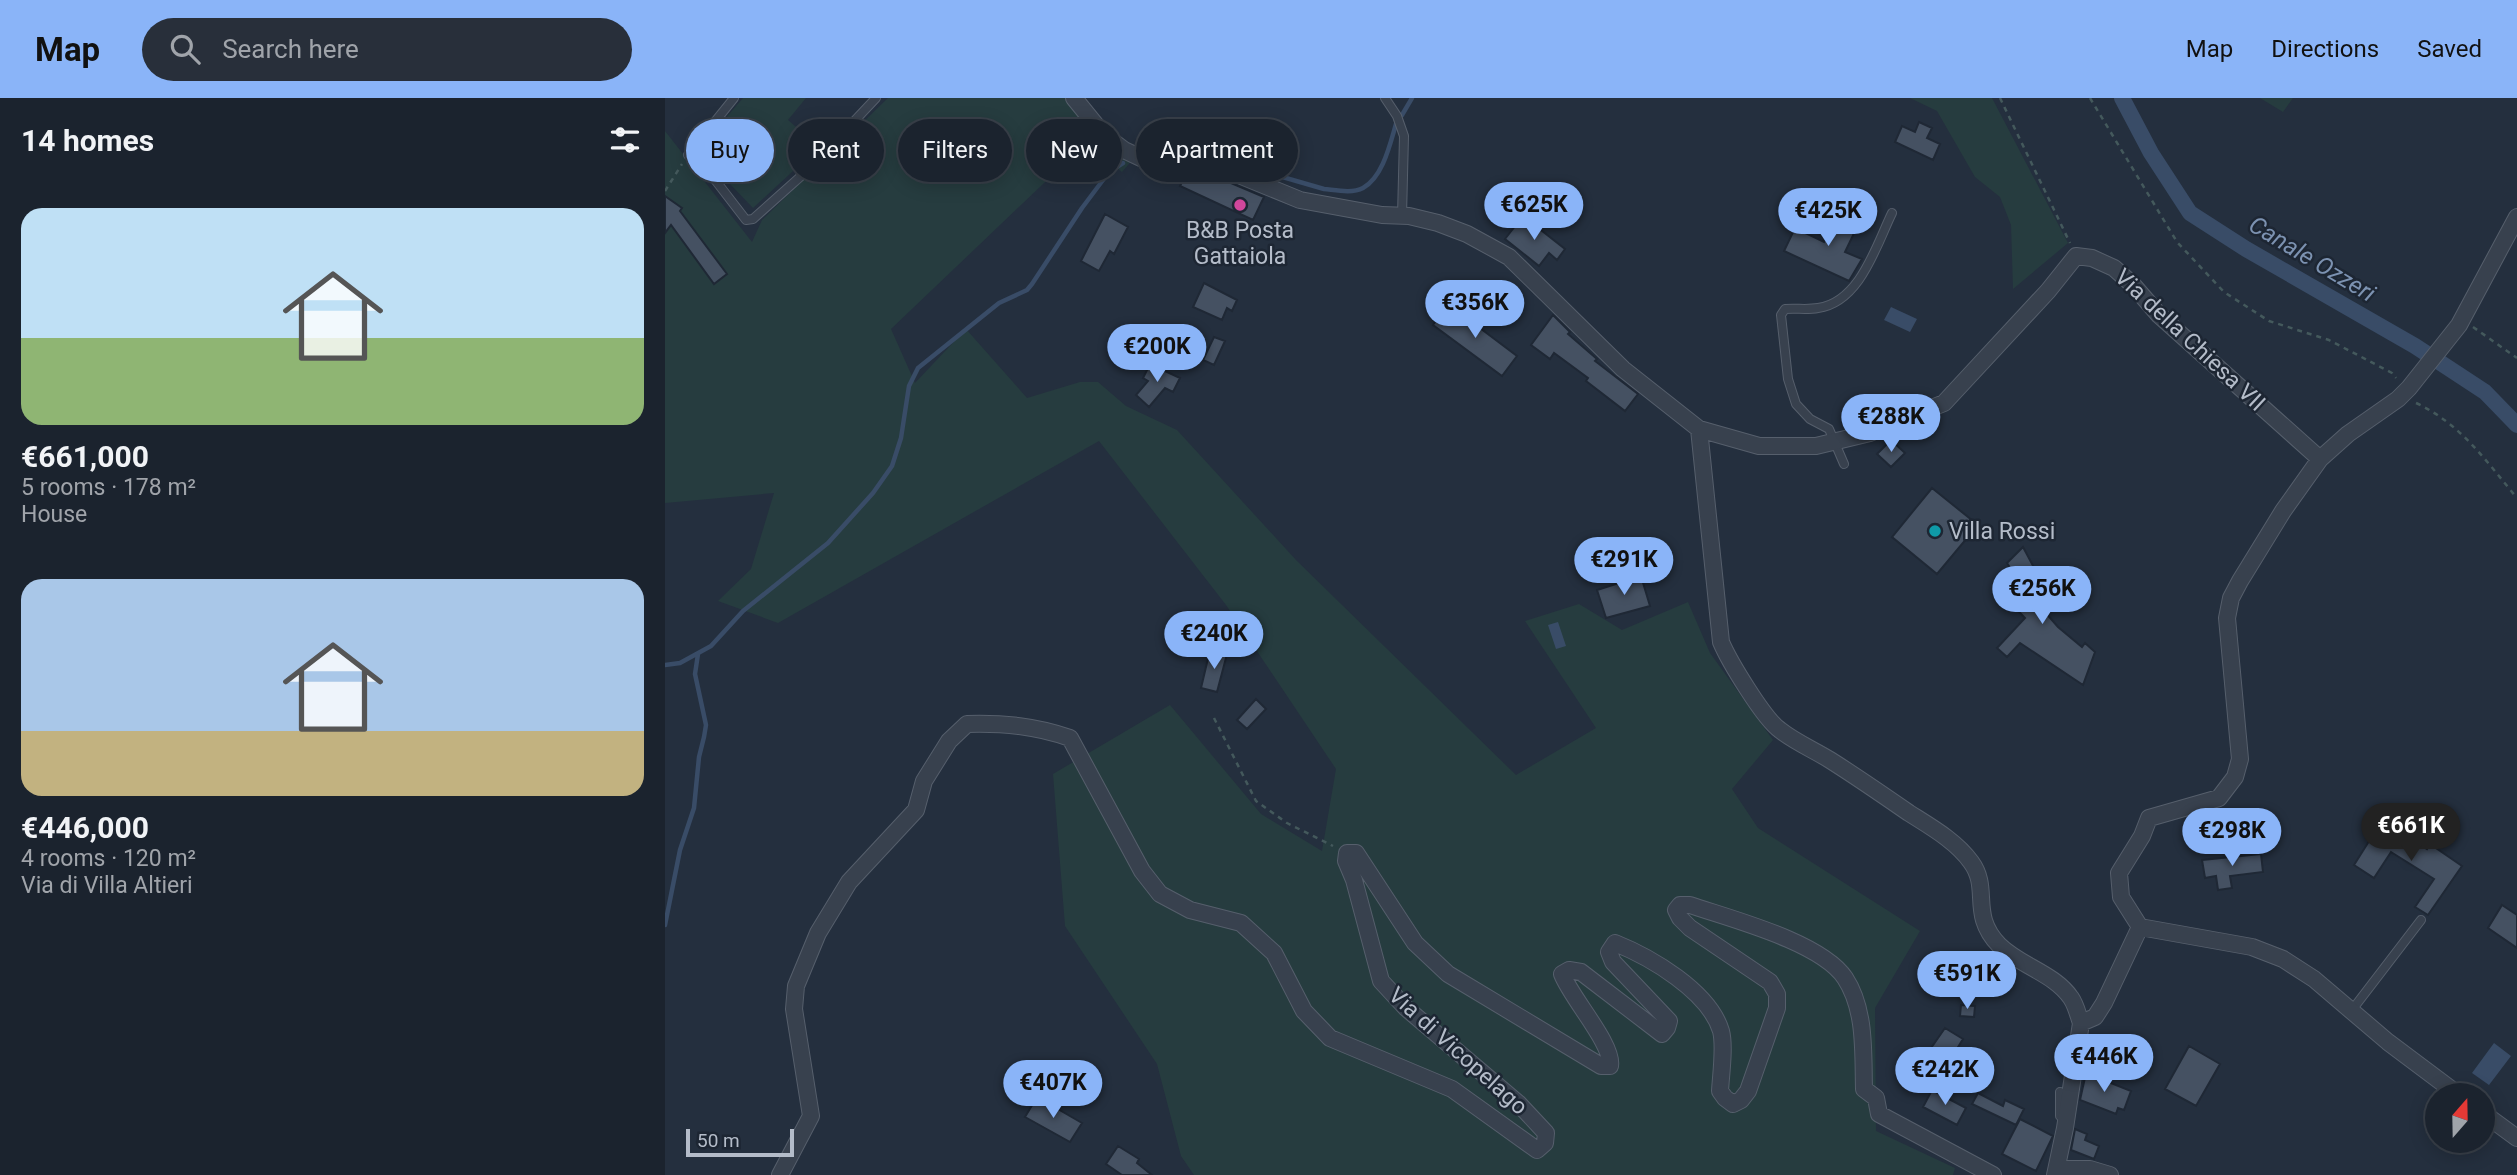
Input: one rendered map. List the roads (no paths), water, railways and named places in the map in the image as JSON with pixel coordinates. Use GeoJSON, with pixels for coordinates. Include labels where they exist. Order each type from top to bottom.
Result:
{"type":"FeatureCollection","features":[{"type":"Feature","properties":{"kind":"street"},"geometry":{"type":"LineString","coordinates":[[1074,98],[1104,135],[1124,150],[1141,158],[1234,173],[1300,200],[1438,223],[1467,234],[1509,257],[1623,369],[1699,429],[1759,446],[1816,446],[1833,442]]}},
{"type":"Feature","properties":{"kind":"street"},"geometry":{"type":"LineString","coordinates":[[2443,1083],[2283,959],[2252,947],[2140,927],[2121,897],[2119,873],[2142,836],[2149,818],[2219,798],[2235,777],[2241,759],[2232,693],[2227,618],[2231,598],[2283,511],[2320,459],[2347,434],[2404,393],[2461,321],[2517,217]]}},
{"type":"Feature","properties":{"kind":"street","name":"Via della Chiesa VII"},"geometry":{"type":"LineString","coordinates":[[1833,442],[1870,433],[1944,403],[2048,291],[2076,256],[2092,258],[2114,268],[2159,314],[2320,459]]}},
{"type":"Feature","properties":{"kind":"street"},"geometry":{"type":"LineString","coordinates":[[1699,429],[1721,642],[1729,662],[1777,729],[1831,760],[1940,833],[1972,863],[1980,880],[1984,925],[2014,958],[2047,976],[2071,998],[2081,1023],[2056,1172],[2090,1169],[2110,1175]]}},
{"type":"Feature","properties":{"kind":"street","name":"Via di Vicopelago"},"geometry":{"type":"LineString","coordinates":[[780,1175],[811,1116],[794,1009],[796,986],[818,933],[849,882],[916,810],[924,782],[949,741],[967,724],[1001,723],[1044,729],[1070,738],[1142,872],[1160,894],[1190,910],[1241,923],[1273,953],[1304,1011],[1330,1038],[1452,1088],[1537,1150],[1545,1143],[1546,1133],[1518,1102],[1406,1008],[1381,981],[1354,880],[1346,861],[1347,853],[1356,853],[1415,943],[1448,974],[1601,1066],[1610,1066],[1609,1051],[1566,986],[1562,974],[1569,970],[1581,972],[1662,1034],[1669,1021],[1613,962],[1609,952],[1615,943],[1636,951],[1679,979],[1714,1016],[1722,1033],[1720,1091],[1734,1104],[1748,1091],[1777,1008],[1777,994],[1770,982],[1690,928],[1676,910],[1680,905],[1690,905],[1821,955],[1845,979],[1856,1003],[1863,1032],[1864,1090],[1876,1098],[1879,1114],[1993,1175]]}},
{"type":"Feature","properties":{"kind":"street"},"geometry":{"type":"LineString","coordinates":[[2081,1023],[2095,1017],[2104,1003],[2140,927]]}},
{"type":"Feature","properties":{"kind":"street"},"geometry":{"type":"LineString","coordinates":[[2495,1122],[2517,1138]]}},
{"type":"Feature","properties":{"kind":"lane"},"geometry":{"type":"LineString","coordinates":[[734,98],[690,153],[746,220],[753,219],[809,169],[876,98]]}},
{"type":"Feature","properties":{"kind":"lane"},"geometry":{"type":"LineString","coordinates":[[1385,98],[1397,116],[1404,136],[1402,216]]}},
{"type":"Feature","properties":{"kind":"lane"},"geometry":{"type":"LineString","coordinates":[[1844,464],[1829,429],[1811,419],[1796,404],[1788,379],[1781,314],[1785,309],[1820,308],[1848,294],[1861,275],[1892,213]]}},
{"type":"Feature","properties":{"kind":"lane"},"geometry":{"type":"LineString","coordinates":[[2352,1010],[2421,920]]}},
{"type":"Feature","properties":{"kind":"lane"},"geometry":{"type":"LineString","coordinates":[[2060,1092],[2061,1121],[2065,1128]]}},
{"type":"Feature","properties":{"kind":"water"},"geometry":{"type":"Polygon","coordinates":[[[1891,307],[1917,319],[1910,332],[1884,320],[1891,307]]]}},
{"type":"Feature","properties":{"kind":"water"},"geometry":{"type":"Polygon","coordinates":[[[1558,622],[1566,646],[1556,649],[1548,625],[1558,622]]]}},
{"type":"Feature","properties":{"kind":"water"},"geometry":{"type":"Polygon","coordinates":[[[2494,1043],[2511,1056],[2491,1083],[2472,1073],[2494,1043]]]}},
{"type":"Feature","properties":{"kind":"waterway"},"geometry":{"type":"LineString","coordinates":[[1402,115],[1412,98]]}},
{"type":"Feature","properties":{"kind":"waterway","name":"Canale Ozzeri"},"geometry":{"type":"LineString","coordinates":[[2122,98],[2151,153],[2190,213],[2246,249],[2415,346],[2485,392],[2517,425]]}},
{"type":"Feature","properties":{"kind":"waterway"},"geometry":{"type":"LineString","coordinates":[[1298,181],[1343,191],[1363,188],[1381,168],[1396,124]]}},
{"type":"Feature","properties":{"kind":"waterway"},"geometry":{"type":"LineString","coordinates":[[665,665],[680,663],[711,646],[743,611],[828,543],[873,493],[892,466],[901,438],[909,386],[918,368],[999,303],[1027,290],[1109,172],[1123,163]]}},
{"type":"Feature","properties":{"kind":"waterway"},"geometry":{"type":"LineString","coordinates":[[665,925],[680,850],[694,808],[699,757],[706,725],[695,674],[698,654]]}},
{"type":"Feature","properties":{"kind":"place","name":"B&B Posta Gattaiola"},"geometry":{"type":"Point","coordinates":[1240,205]}},
{"type":"Feature","properties":{"kind":"place","name":"Villa Rossi"},"geometry":{"type":"Point","coordinates":[1935,531]}}]}
